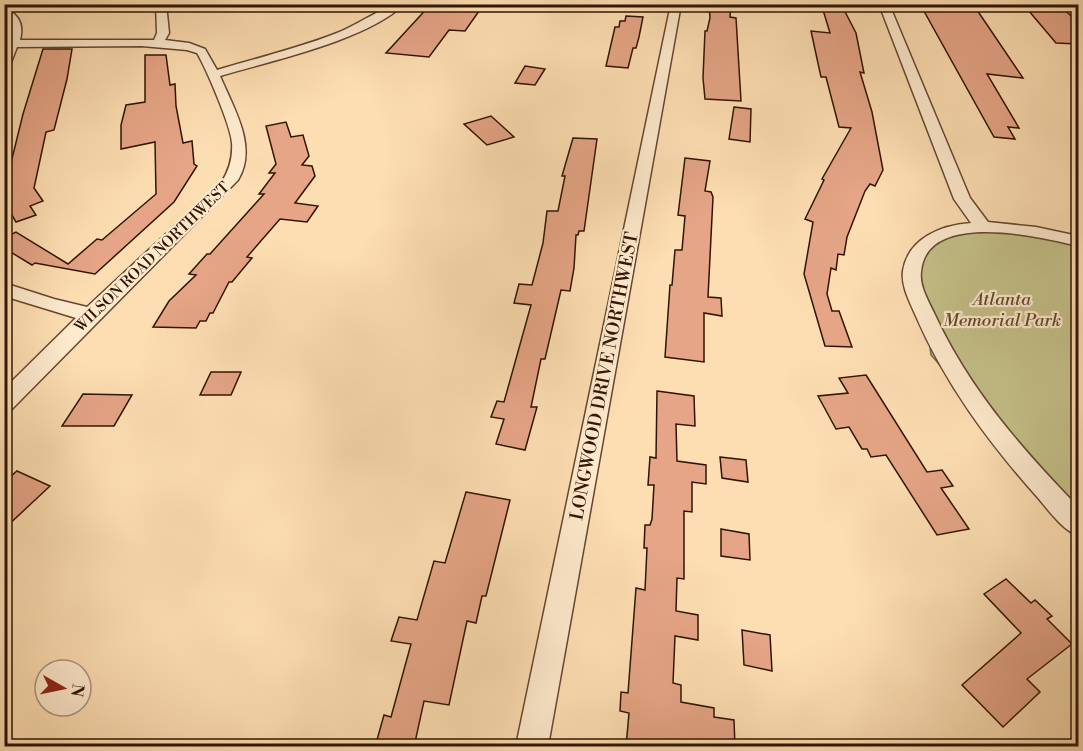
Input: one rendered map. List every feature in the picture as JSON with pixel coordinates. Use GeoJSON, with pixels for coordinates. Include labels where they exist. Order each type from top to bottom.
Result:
{"type":"FeatureCollection","features":[{"type":"Feature","properties":{"kind":"street"},"geometry":{"type":"LineString","coordinates":[[12,44],[157,44],[163,33],[161,4]]}},
{"type":"Feature","properties":{"kind":"street"},"geometry":{"type":"LineString","coordinates":[[212,75],[340,36],[372,22],[399,4]]}},
{"type":"Feature","properties":{"kind":"street","name":"LONGWOOD DRIVE NORTHWEST"},"geometry":{"type":"LineString","coordinates":[[532,747],[676,4]]}},
{"type":"Feature","properties":{"kind":"street"},"geometry":{"type":"LineString","coordinates":[[884,4],[962,199],[982,226]]}},
{"type":"Feature","properties":{"kind":"street"},"geometry":{"type":"LineString","coordinates":[[4,11],[17,22],[4,65]]}},
{"type":"Feature","properties":{"kind":"street","name":"WILSON ROAD NORTHWEST"},"geometry":{"type":"LineString","coordinates":[[4,403],[91,315],[226,186],[238,168],[239,140],[203,53],[198,49],[183,45],[157,44]]}},
{"type":"Feature","properties":{"kind":"street"},"geometry":{"type":"LineString","coordinates":[[1078,241],[1035,231],[982,226],[956,230],[934,238],[918,253],[912,270],[914,288],[931,331],[954,373],[981,412],[1028,470],[1078,524]]}},
{"type":"Feature","properties":{"kind":"street"},"geometry":{"type":"LineString","coordinates":[[4,289],[50,305],[91,315]]}},
{"type":"Feature","properties":{"kind":"green space","name":"Atlanta Memorial Park"},"geometry":{"type":"Polygon","coordinates":[[[977,224],[1078,245],[1078,514],[1045,486],[931,355],[916,244],[977,224]]]}},
{"type":"Feature","properties":{"kind":"building"},"geometry":{"type":"Polygon","coordinates":[[[431,4],[484,4],[465,31],[449,30],[429,57],[386,53],[431,4]]]}},
{"type":"Feature","properties":{"kind":"building"},"geometry":{"type":"Polygon","coordinates":[[[709,4],[731,4],[730,17],[736,18],[741,101],[705,99],[703,78],[705,31],[707,31],[710,18],[709,4]]]}},
{"type":"Feature","properties":{"kind":"building"},"geometry":{"type":"Polygon","coordinates":[[[824,4],[841,4],[856,33],[864,73],[860,72],[872,112],[883,170],[875,186],[870,184],[865,191],[847,237],[844,255],[838,254],[836,270],[831,268],[827,294],[832,311],[839,311],[852,347],[825,346],[804,274],[813,222],[805,219],[824,180],[822,179],[851,128],[839,127],[826,77],[821,77],[811,31],[830,33],[823,10],[826,11],[824,4]]]}},
{"type":"Feature","properties":{"kind":"building"},"geometry":{"type":"Polygon","coordinates":[[[920,4],[973,4],[1023,78],[987,74],[1019,128],[1008,127],[1015,139],[994,137],[920,4]]]}},
{"type":"Feature","properties":{"kind":"building"},"geometry":{"type":"Polygon","coordinates":[[[1023,4],[1059,4],[1078,23],[1078,44],[1056,43],[1023,4]]]}},
{"type":"Feature","properties":{"kind":"building"},"geometry":{"type":"Polygon","coordinates":[[[626,16],[643,17],[636,48],[633,48],[628,68],[606,66],[615,27],[619,27],[620,21],[625,21],[626,16]]]}},
{"type":"Feature","properties":{"kind":"building"},"geometry":{"type":"Polygon","coordinates":[[[43,49],[72,49],[54,130],[46,132],[34,188],[43,201],[30,206],[36,215],[16,222],[4,202],[4,165],[11,163],[43,49]]]}},
{"type":"Feature","properties":{"kind":"building"},"geometry":{"type":"Polygon","coordinates":[[[145,55],[166,55],[170,85],[175,84],[176,106],[183,143],[192,141],[194,164],[197,166],[174,202],[95,274],[35,263],[32,265],[4,248],[4,238],[16,232],[68,264],[97,239],[102,240],[156,194],[155,142],[121,149],[121,125],[126,105],[145,102],[145,55]]]}},
{"type":"Feature","properties":{"kind":"building"},"geometry":{"type":"Polygon","coordinates":[[[525,66],[545,69],[535,85],[515,83],[525,66]]]}},
{"type":"Feature","properties":{"kind":"building"},"geometry":{"type":"Polygon","coordinates":[[[734,107],[751,109],[750,142],[729,139],[734,107]]]}},
{"type":"Feature","properties":{"kind":"building"},"geometry":{"type":"Polygon","coordinates":[[[491,116],[514,137],[487,145],[464,124],[491,116]]]}},
{"type":"Feature","properties":{"kind":"building"},"geometry":{"type":"Polygon","coordinates":[[[286,122],[291,137],[303,135],[309,156],[302,165],[312,166],[315,176],[295,203],[318,206],[307,222],[280,219],[247,257],[252,258],[232,282],[229,282],[213,313],[210,313],[206,321],[200,321],[196,328],[153,327],[169,301],[196,275],[189,274],[264,194],[259,194],[275,173],[269,173],[276,164],[266,126],[286,122]]]}},
{"type":"Feature","properties":{"kind":"building"},"geometry":{"type":"Polygon","coordinates":[[[573,138],[597,139],[584,231],[579,231],[576,235],[570,291],[561,290],[545,359],[541,359],[531,407],[537,407],[525,450],[496,444],[504,419],[491,417],[497,401],[504,402],[531,305],[514,303],[519,284],[532,285],[543,243],[547,211],[558,211],[565,176],[562,176],[573,138]]]}},
{"type":"Feature","properties":{"kind":"building"},"geometry":{"type":"Polygon","coordinates":[[[685,158],[710,161],[705,191],[711,192],[713,197],[708,297],[721,298],[722,316],[704,313],[704,362],[665,357],[675,250],[682,250],[685,216],[678,215],[685,158]]]}},
{"type":"Feature","properties":{"kind":"building"},"geometry":{"type":"Polygon","coordinates":[[[211,372],[241,372],[231,395],[200,395],[211,372]]]}},
{"type":"Feature","properties":{"kind":"building"},"geometry":{"type":"Polygon","coordinates":[[[866,375],[927,472],[942,470],[953,486],[941,488],[969,529],[937,535],[886,455],[871,457],[867,449],[862,449],[849,427],[836,429],[818,396],[848,393],[839,378],[866,375]]]}},
{"type":"Feature","properties":{"kind":"building"},"geometry":{"type":"Polygon","coordinates":[[[657,391],[694,396],[695,426],[676,424],[677,461],[706,465],[706,484],[692,482],[692,512],[684,511],[684,579],[677,578],[676,611],[698,615],[698,640],[675,636],[673,683],[681,685],[681,702],[714,708],[714,717],[734,720],[735,747],[626,747],[629,713],[620,711],[621,692],[628,693],[636,588],[645,590],[647,548],[644,548],[645,525],[650,525],[652,519],[654,485],[648,485],[650,457],[656,458],[657,391]]]}},
{"type":"Feature","properties":{"kind":"building"},"geometry":{"type":"Polygon","coordinates":[[[83,394],[132,395],[114,426],[62,426],[83,394]]]}},
{"type":"Feature","properties":{"kind":"building"},"geometry":{"type":"Polygon","coordinates":[[[720,457],[746,460],[748,482],[722,478],[720,457]]]}},
{"type":"Feature","properties":{"kind":"building"},"geometry":{"type":"Polygon","coordinates":[[[17,471],[50,486],[4,529],[4,482],[17,471]]]}},
{"type":"Feature","properties":{"kind":"building"},"geometry":{"type":"Polygon","coordinates":[[[466,492],[510,500],[486,596],[482,596],[476,623],[467,621],[449,705],[424,701],[414,747],[375,747],[384,715],[391,717],[411,644],[391,641],[399,617],[417,620],[434,561],[445,563],[466,492]]]}},
{"type":"Feature","properties":{"kind":"building"},"geometry":{"type":"Polygon","coordinates":[[[721,529],[749,534],[750,560],[721,556],[721,529]]]}},
{"type":"Feature","properties":{"kind":"building"},"geometry":{"type":"Polygon","coordinates":[[[1006,579],[1031,603],[1035,600],[1052,616],[1047,619],[1072,644],[1027,679],[1040,692],[1003,727],[962,685],[1021,633],[984,594],[1006,579]]]}},
{"type":"Feature","properties":{"kind":"building"},"geometry":{"type":"Polygon","coordinates":[[[742,630],[770,635],[772,671],[744,665],[742,630]]]}}]}
